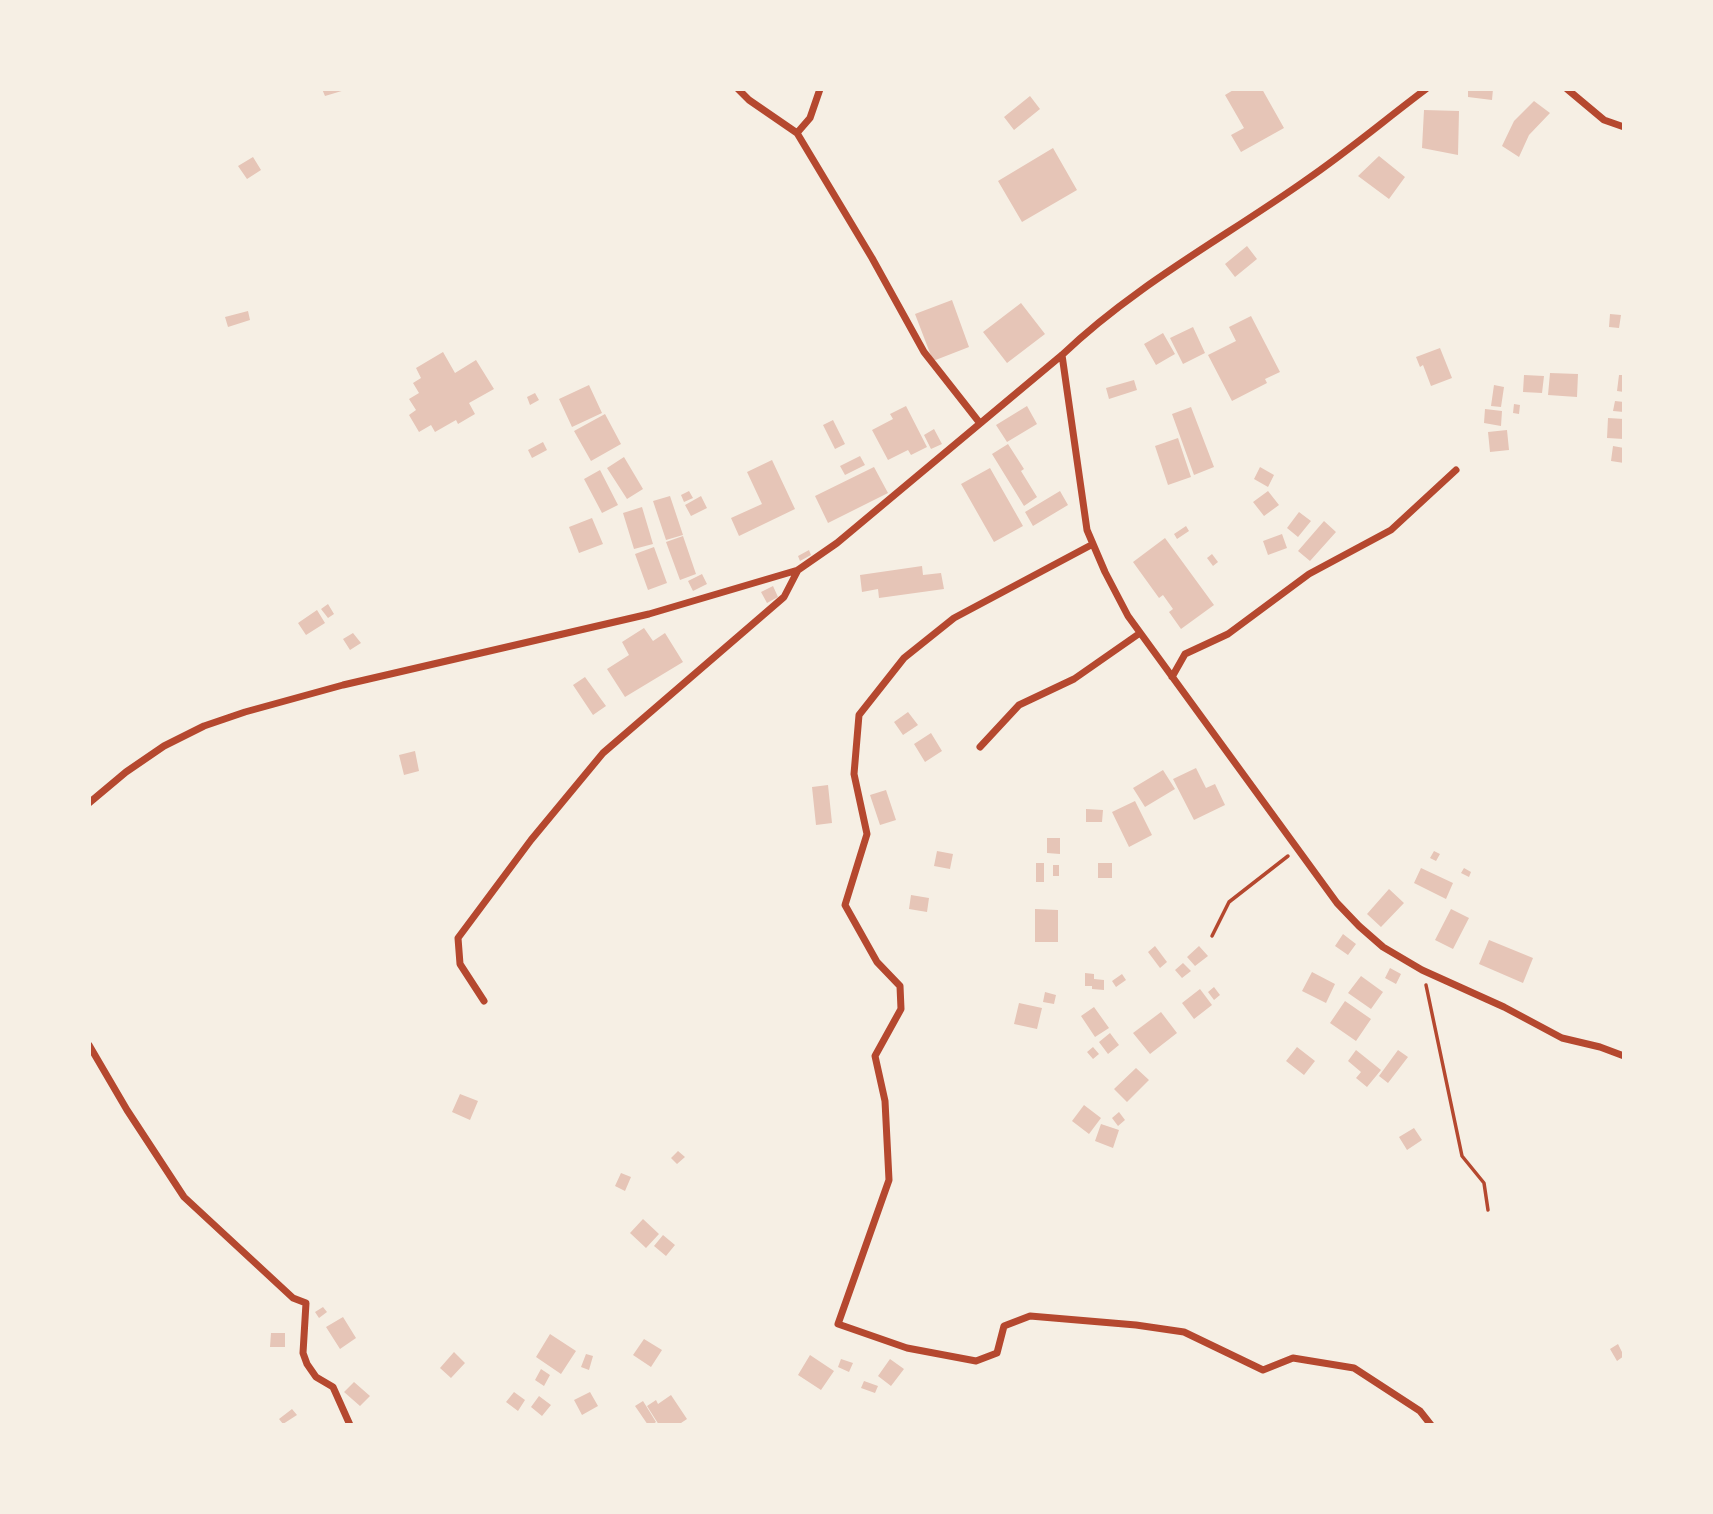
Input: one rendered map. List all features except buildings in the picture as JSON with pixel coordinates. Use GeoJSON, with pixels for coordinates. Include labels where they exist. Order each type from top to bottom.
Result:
{"type":"FeatureCollection","features":[{"type":"Feature","properties":{"kind":"street"},"geometry":{"type":"LineString","coordinates":[[738,89],[749,100],[797,133],[872,258],[924,352],[979,422]]}},
{"type":"Feature","properties":{"kind":"street"},"geometry":{"type":"LineString","coordinates":[[797,133],[810,118],[820,89]]}},
{"type":"Feature","properties":{"kind":"street"},"geometry":{"type":"LineString","coordinates":[[89,803],[126,772],[164,747],[204,726],[245,712],[344,685],[649,614],[797,570],[837,543],[1100,321],[1186,258],[1306,180],[1426,89]]}},
{"type":"Feature","properties":{"kind":"street"},"geometry":{"type":"LineString","coordinates":[[1567,89],[1604,120],[1624,127]]}},
{"type":"Feature","properties":{"kind":"street"},"geometry":{"type":"LineString","coordinates":[[1062,355],[1087,530],[1128,616],[1337,903],[1383,947],[1422,970],[1504,1007],[1562,1038],[1624,1056]]}},
{"type":"Feature","properties":{"kind":"street"},"geometry":{"type":"LineString","coordinates":[[1172,677],[1185,654],[1228,634],[1309,574],[1391,530],[1456,470]]}},
{"type":"Feature","properties":{"kind":"street"},"geometry":{"type":"LineString","coordinates":[[1093,544],[954,618],[904,658],[859,715],[854,774],[867,834],[845,905],[877,962],[900,986],[901,1009],[875,1056],[885,1101],[889,1180],[838,1324],[907,1348],[976,1361],[997,1353],[1004,1326],[1030,1316],[1184,1332],[1262,1370],[1293,1358],[1354,1368],[1420,1411],[1431,1425]]}},
{"type":"Feature","properties":{"kind":"street"},"geometry":{"type":"LineString","coordinates":[[484,1001],[460,964],[458,938],[531,840],[603,753],[784,597],[797,570]]}},
{"type":"Feature","properties":{"kind":"street"},"geometry":{"type":"LineString","coordinates":[[980,747],[1019,705],[1074,679],[1140,633]]}},
{"type":"Feature","properties":{"kind":"street"},"geometry":{"type":"LineString","coordinates":[[89,793],[98,796]]}},
{"type":"Feature","properties":{"kind":"street"},"geometry":{"type":"LineString","coordinates":[[89,1045],[127,1110],[184,1197],[293,1298],[306,1303],[303,1353],[316,1377],[333,1387],[350,1425]]}},
{"type":"Feature","properties":{"kind":"path"},"geometry":{"type":"LineString","coordinates":[[1212,936],[1229,902],[1298,849]]}},
{"type":"Feature","properties":{"kind":"path"},"geometry":{"type":"LineString","coordinates":[[1422,970],[1433,1011],[1462,1156],[1484,1183],[1488,1210]]}}]}
